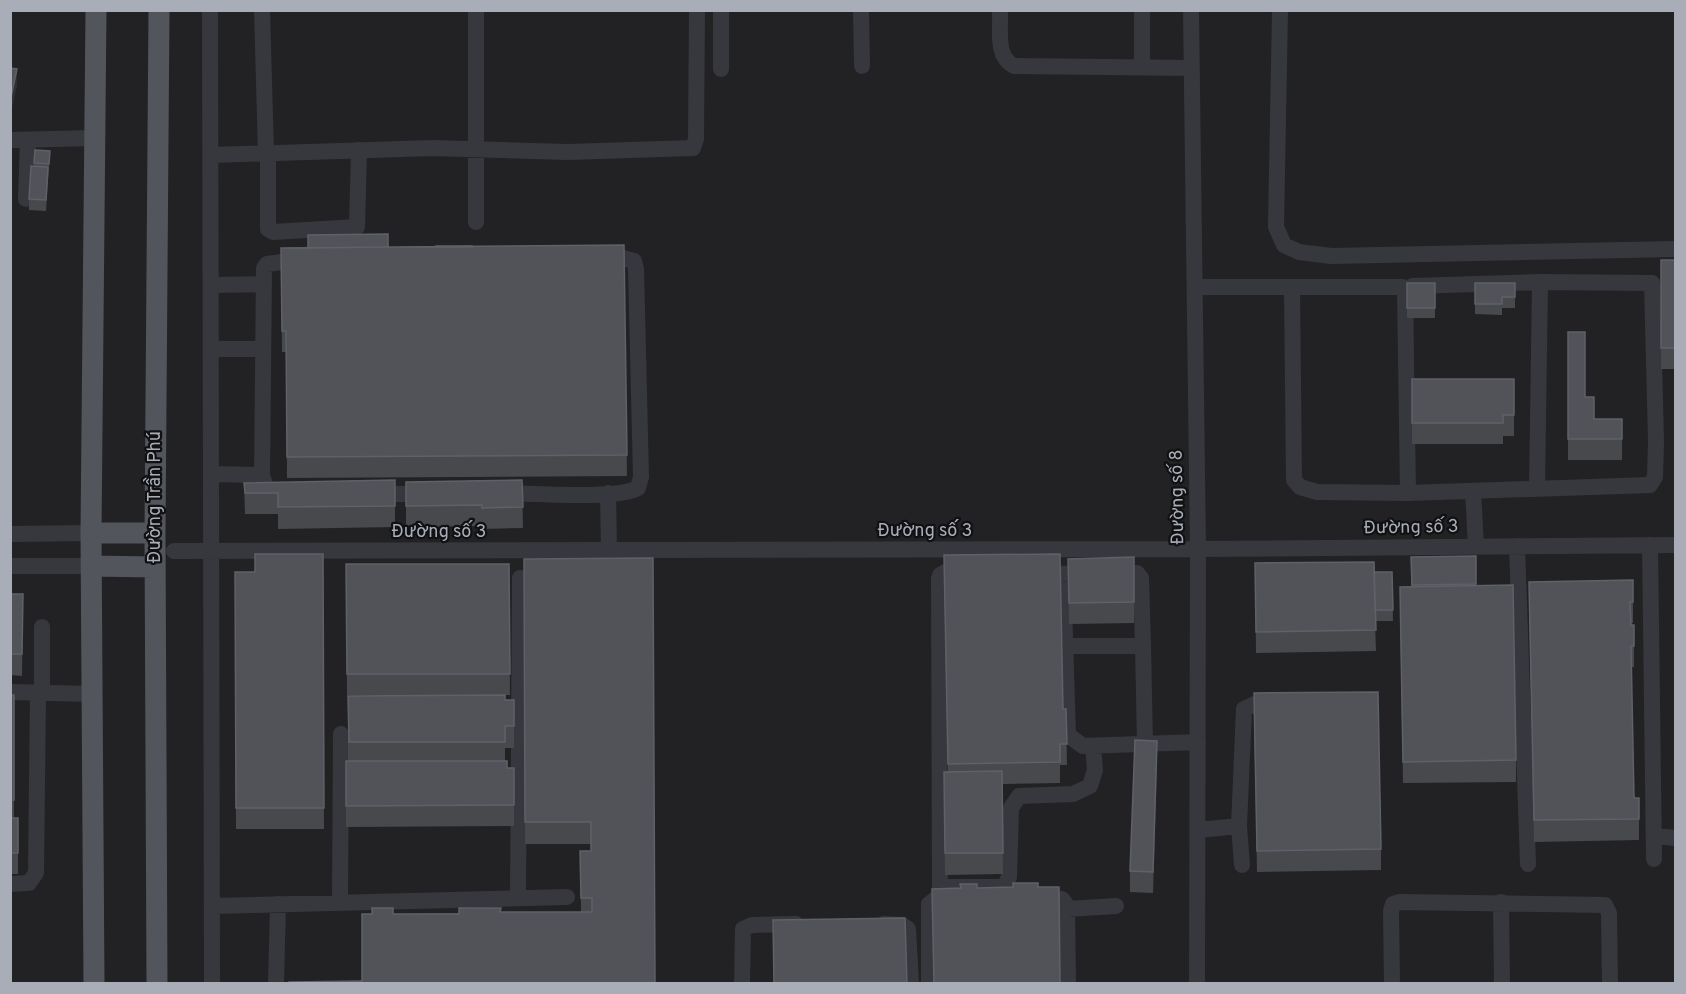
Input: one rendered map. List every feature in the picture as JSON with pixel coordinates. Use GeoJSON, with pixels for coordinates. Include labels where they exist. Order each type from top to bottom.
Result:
{"type":"FeatureCollection","features":[{"type":"Feature","properties":{"kind":"main road"},"geometry":{"type":"LineString","coordinates":[[94,984],[91,533],[96,10]]}},
{"type":"Feature","properties":{"kind":"main road","name":"Đường Trần Phú"},"geometry":{"type":"LineString","coordinates":[[157,984],[155,533],[159,10]]}},
{"type":"Feature","properties":{"kind":"main road"},"geometry":{"type":"LineString","coordinates":[[91,533],[155,533]]}},
{"type":"Feature","properties":{"kind":"main road"},"geometry":{"type":"LineString","coordinates":[[91,566],[155,567]]}},
{"type":"Feature","properties":{"kind":"street"},"geometry":{"type":"LineString","coordinates":[[210,10],[213,474],[212,984]]}},
{"type":"Feature","properties":{"kind":"street"},"geometry":{"type":"LineString","coordinates":[[262,10],[268,229],[273,232],[357,228],[359,150]]}},
{"type":"Feature","properties":{"kind":"street"},"geometry":{"type":"LineString","coordinates":[[476,10],[476,222]]}},
{"type":"Feature","properties":{"kind":"street"},"geometry":{"type":"LineString","coordinates":[[211,155],[359,150],[477,149],[568,152],[693,148],[696,140],[697,10]]}},
{"type":"Feature","properties":{"kind":"street"},"geometry":{"type":"LineString","coordinates":[[721,10],[721,69]]}},
{"type":"Feature","properties":{"kind":"street"},"geometry":{"type":"LineString","coordinates":[[861,10],[862,66]]}},
{"type":"Feature","properties":{"kind":"street"},"geometry":{"type":"LineString","coordinates":[[1000,10],[1001,53],[1006,62],[1014,66],[1192,68]]}},
{"type":"Feature","properties":{"kind":"street"},"geometry":{"type":"LineString","coordinates":[[1142,10],[1142,66]]}},
{"type":"Feature","properties":{"kind":"street","name":"Đường số 8"},"geometry":{"type":"LineString","coordinates":[[1191,10],[1198,549],[1197,984]]}},
{"type":"Feature","properties":{"kind":"street"},"geometry":{"type":"LineString","coordinates":[[1280,10],[1276,227],[1284,245],[1299,252],[1331,256],[1676,249]]}},
{"type":"Feature","properties":{"kind":"street"},"geometry":{"type":"LineString","coordinates":[[10,140],[95,138]]}},
{"type":"Feature","properties":{"kind":"street"},"geometry":{"type":"LineString","coordinates":[[26,200],[28,140]]}},
{"type":"Feature","properties":{"kind":"street"},"geometry":{"type":"LineString","coordinates":[[478,494],[608,493],[632,491],[638,488],[641,477],[636,269],[634,261],[630,258],[582,257]]}},
{"type":"Feature","properties":{"kind":"street"},"geometry":{"type":"LineString","coordinates":[[296,260],[267,264],[264,284],[262,348],[262,475],[267,491],[302,494]]}},
{"type":"Feature","properties":{"kind":"street"},"geometry":{"type":"LineString","coordinates":[[1195,286],[1292,288],[1540,282],[1652,283],[1655,477],[1650,485],[1408,493],[1317,492],[1300,487],[1294,480],[1292,288]]}},
{"type":"Feature","properties":{"kind":"street"},"geometry":{"type":"LineString","coordinates":[[1538,488],[1540,282]]}},
{"type":"Feature","properties":{"kind":"street"},"geometry":{"type":"LineString","coordinates":[[212,285],[264,284]]}},
{"type":"Feature","properties":{"kind":"street"},"geometry":{"type":"LineString","coordinates":[[1402,287],[1405,290],[1408,493]]}},
{"type":"Feature","properties":{"kind":"street"},"geometry":{"type":"LineString","coordinates":[[212,349],[262,348]]}},
{"type":"Feature","properties":{"kind":"street"},"geometry":{"type":"LineString","coordinates":[[213,474],[262,475]]}},
{"type":"Feature","properties":{"kind":"street"},"geometry":{"type":"LineString","coordinates":[[1473,491],[1476,547]]}},
{"type":"Feature","properties":{"kind":"street"},"geometry":{"type":"LineString","coordinates":[[608,493],[609,551]]}},
{"type":"Feature","properties":{"kind":"street"},"geometry":{"type":"LineString","coordinates":[[361,494],[443,494]]}},
{"type":"Feature","properties":{"kind":"street"},"geometry":{"type":"LineString","coordinates":[[10,534],[91,533]]}},
{"type":"Feature","properties":{"kind":"street"},"geometry":{"type":"LineString","coordinates":[[155,533],[174,551],[155,567]]}},
{"type":"Feature","properties":{"kind":"street"},"geometry":{"type":"LineString","coordinates":[[1650,545],[1654,859]]}},
{"type":"Feature","properties":{"kind":"street","name":"Đường số 3"},"geometry":{"type":"LineString","coordinates":[[174,551],[1198,549],[1676,545]]}},
{"type":"Feature","properties":{"kind":"street"},"geometry":{"type":"LineString","coordinates":[[1517,546],[1528,864]]}},
{"type":"Feature","properties":{"kind":"street"},"geometry":{"type":"LineString","coordinates":[[10,566],[91,566]]}},
{"type":"Feature","properties":{"kind":"street"},"geometry":{"type":"LineString","coordinates":[[980,573],[945,572],[940,575],[939,579],[940,886],[1004,887],[1009,877],[1011,808],[1014,801],[1019,796],[1073,794],[1090,786],[1095,770],[1093,746]]}},
{"type":"Feature","properties":{"kind":"street"},"geometry":{"type":"LineString","coordinates":[[1016,573],[1137,573],[1141,578],[1145,744]]}},
{"type":"Feature","properties":{"kind":"street"},"geometry":{"type":"LineString","coordinates":[[1063,574],[1068,735],[1083,746],[1198,742]]}},
{"type":"Feature","properties":{"kind":"street"},"geometry":{"type":"LineString","coordinates":[[518,898],[520,578]]}},
{"type":"Feature","properties":{"kind":"street"},"geometry":{"type":"LineString","coordinates":[[10,884],[29,883],[36,873],[42,627]]}},
{"type":"Feature","properties":{"kind":"street"},"geometry":{"type":"LineString","coordinates":[[1065,646],[1143,646]]}},
{"type":"Feature","properties":{"kind":"street"},"geometry":{"type":"LineString","coordinates":[[10,692],[92,694]]}},
{"type":"Feature","properties":{"kind":"street"},"geometry":{"type":"LineString","coordinates":[[1242,865],[1239,826],[1244,710],[1257,703],[1291,702]]}},
{"type":"Feature","properties":{"kind":"street"},"geometry":{"type":"LineString","coordinates":[[340,903],[341,734]]}},
{"type":"Feature","properties":{"kind":"street"},"geometry":{"type":"LineString","coordinates":[[1198,830],[1239,826]]}},
{"type":"Feature","properties":{"kind":"street"},"geometry":{"type":"LineString","coordinates":[[1654,837],[1676,838]]}},
{"type":"Feature","properties":{"kind":"street"},"geometry":{"type":"LineString","coordinates":[[212,906],[567,897]]}},
{"type":"Feature","properties":{"kind":"street"},"geometry":{"type":"LineString","coordinates":[[929,984],[931,900],[938,897],[1055,897],[1062,899],[1067,909],[1068,984]]}},
{"type":"Feature","properties":{"kind":"street"},"geometry":{"type":"LineString","coordinates":[[1392,984],[1391,911],[1394,904],[1399,902],[1605,905],[1609,913],[1610,984]]}},
{"type":"Feature","properties":{"kind":"street"},"geometry":{"type":"LineString","coordinates":[[1502,902],[1502,984]]}},
{"type":"Feature","properties":{"kind":"street"},"geometry":{"type":"LineString","coordinates":[[276,984],[278,904]]}},
{"type":"Feature","properties":{"kind":"street"},"geometry":{"type":"LineString","coordinates":[[1067,909],[1116,906]]}},
{"type":"Feature","properties":{"kind":"street"},"geometry":{"type":"LineString","coordinates":[[742,984],[743,929],[752,926],[817,924]]}},
{"type":"Feature","properties":{"kind":"street"},"geometry":{"type":"LineString","coordinates":[[870,924],[902,925],[908,929],[911,984]]}},
{"type":"Feature","properties":{"kind":"shaded area"},"geometry":{"type":"Polygon","coordinates":[[[11,11],[1675,11],[1675,983],[11,983],[11,11]]]}},
{"type":"Feature","properties":{"kind":"building"},"geometry":{"type":"Polygon","coordinates":[[[10,68],[17,69],[10,102],[10,68]]]}},
{"type":"Feature","properties":{"kind":"building"},"geometry":{"type":"Polygon","coordinates":[[[35,150],[50,151],[49,164],[34,163],[35,150]]]}},
{"type":"Feature","properties":{"kind":"building"},"geometry":{"type":"Polygon","coordinates":[[[31,166],[48,167],[46,200],[29,199],[31,166]]]}},
{"type":"Feature","properties":{"kind":"building"},"geometry":{"type":"Polygon","coordinates":[[[388,234],[388,247],[308,248],[308,235],[388,234]]]}},
{"type":"Feature","properties":{"kind":"building"},"geometry":{"type":"Polygon","coordinates":[[[624,245],[627,455],[287,457],[286,331],[282,331],[281,248],[624,245]]]}},
{"type":"Feature","properties":{"kind":"building"},"geometry":{"type":"Polygon","coordinates":[[[472,246],[472,247],[436,247],[472,246]]]}},
{"type":"Feature","properties":{"kind":"building"},"geometry":{"type":"Polygon","coordinates":[[[1661,260],[1676,260],[1676,348],[1661,348],[1661,260]]]}},
{"type":"Feature","properties":{"kind":"building"},"geometry":{"type":"Polygon","coordinates":[[[1407,283],[1435,283],[1435,308],[1407,308],[1407,283]]]}},
{"type":"Feature","properties":{"kind":"building"},"geometry":{"type":"Polygon","coordinates":[[[1475,283],[1515,283],[1515,297],[1502,297],[1502,304],[1475,304],[1475,283]]]}},
{"type":"Feature","properties":{"kind":"building"},"geometry":{"type":"Polygon","coordinates":[[[1568,332],[1585,332],[1585,397],[1594,397],[1594,419],[1622,419],[1622,439],[1568,439],[1568,332]]]}},
{"type":"Feature","properties":{"kind":"building"},"geometry":{"type":"Polygon","coordinates":[[[1412,379],[1514,379],[1514,415],[1503,415],[1503,423],[1412,423],[1412,379]]]}},
{"type":"Feature","properties":{"kind":"building"},"geometry":{"type":"Polygon","coordinates":[[[395,480],[395,506],[278,507],[278,493],[245,493],[244,483],[395,480]]]}},
{"type":"Feature","properties":{"kind":"building"},"geometry":{"type":"Polygon","coordinates":[[[522,480],[523,507],[406,506],[406,482],[522,480]]]}},
{"type":"Feature","properties":{"kind":"building"},"geometry":{"type":"Polygon","coordinates":[[[255,554],[323,554],[324,808],[236,808],[235,572],[255,572],[255,554]]]}},
{"type":"Feature","properties":{"kind":"building"},"geometry":{"type":"Polygon","coordinates":[[[1060,554],[1063,709],[1066,709],[1067,744],[1060,744],[1060,762],[948,764],[944,555],[1060,554]]]}},
{"type":"Feature","properties":{"kind":"building"},"geometry":{"type":"Polygon","coordinates":[[[1476,556],[1476,584],[1412,585],[1411,557],[1476,556]]]}},
{"type":"Feature","properties":{"kind":"building"},"geometry":{"type":"Polygon","coordinates":[[[1134,557],[1134,602],[1069,603],[1068,559],[1134,557]]]}},
{"type":"Feature","properties":{"kind":"building"},"geometry":{"type":"Polygon","coordinates":[[[653,558],[655,984],[362,984],[362,914],[372,914],[372,908],[393,908],[393,914],[459,914],[459,908],[501,908],[500,912],[592,912],[592,898],[581,898],[580,851],[591,851],[591,822],[525,822],[524,559],[653,558]]]}},
{"type":"Feature","properties":{"kind":"building"},"geometry":{"type":"Polygon","coordinates":[[[1374,562],[1376,630],[1256,632],[1255,563],[1374,562]]]}},
{"type":"Feature","properties":{"kind":"building"},"geometry":{"type":"Polygon","coordinates":[[[346,564],[509,564],[510,674],[347,674],[346,564]]]}},
{"type":"Feature","properties":{"kind":"building"},"geometry":{"type":"Polygon","coordinates":[[[1374,572],[1392,572],[1393,610],[1375,610],[1374,572]]]}},
{"type":"Feature","properties":{"kind":"building"},"geometry":{"type":"Polygon","coordinates":[[[1633,580],[1633,602],[1630,602],[1631,625],[1634,625],[1634,646],[1631,646],[1634,798],[1639,798],[1639,819],[1534,820],[1529,582],[1633,580]]]}},
{"type":"Feature","properties":{"kind":"building"},"geometry":{"type":"Polygon","coordinates":[[[1513,585],[1516,760],[1403,762],[1400,587],[1513,585]]]}},
{"type":"Feature","properties":{"kind":"building"},"geometry":{"type":"Polygon","coordinates":[[[10,594],[23,594],[22,654],[10,654],[10,594]]]}},
{"type":"Feature","properties":{"kind":"building"},"geometry":{"type":"Polygon","coordinates":[[[1378,692],[1381,849],[1257,851],[1254,693],[1378,692]]]}},
{"type":"Feature","properties":{"kind":"building"},"geometry":{"type":"Polygon","coordinates":[[[10,695],[14,695],[14,800],[10,800],[10,695]]]}},
{"type":"Feature","properties":{"kind":"building"},"geometry":{"type":"Polygon","coordinates":[[[505,695],[505,700],[514,700],[514,726],[505,726],[505,742],[349,742],[348,696],[505,695]]]}},
{"type":"Feature","properties":{"kind":"building"},"geometry":{"type":"Polygon","coordinates":[[[1135,740],[1157,741],[1153,872],[1130,871],[1135,740]]]}},
{"type":"Feature","properties":{"kind":"building"},"geometry":{"type":"Polygon","coordinates":[[[346,761],[507,761],[507,768],[514,768],[514,805],[346,806],[346,761]]]}},
{"type":"Feature","properties":{"kind":"building"},"geometry":{"type":"Polygon","coordinates":[[[1002,771],[1003,853],[945,853],[944,772],[1002,771]]]}},
{"type":"Feature","properties":{"kind":"building"},"geometry":{"type":"Polygon","coordinates":[[[10,818],[18,818],[18,853],[10,853],[10,818]]]}},
{"type":"Feature","properties":{"kind":"building"},"geometry":{"type":"Polygon","coordinates":[[[1013,883],[1038,883],[1038,887],[1059,887],[1060,984],[934,984],[932,889],[961,888],[960,884],[977,884],[977,888],[1013,887],[1013,883]]]}},
{"type":"Feature","properties":{"kind":"building"},"geometry":{"type":"Polygon","coordinates":[[[905,918],[907,984],[774,984],[773,920],[905,918]]]}},
{"type":"Feature","properties":{"kind":"building"},"geometry":{"type":"Polygon","coordinates":[[[362,981],[362,984],[289,984],[289,982],[362,981]]]}}]}
